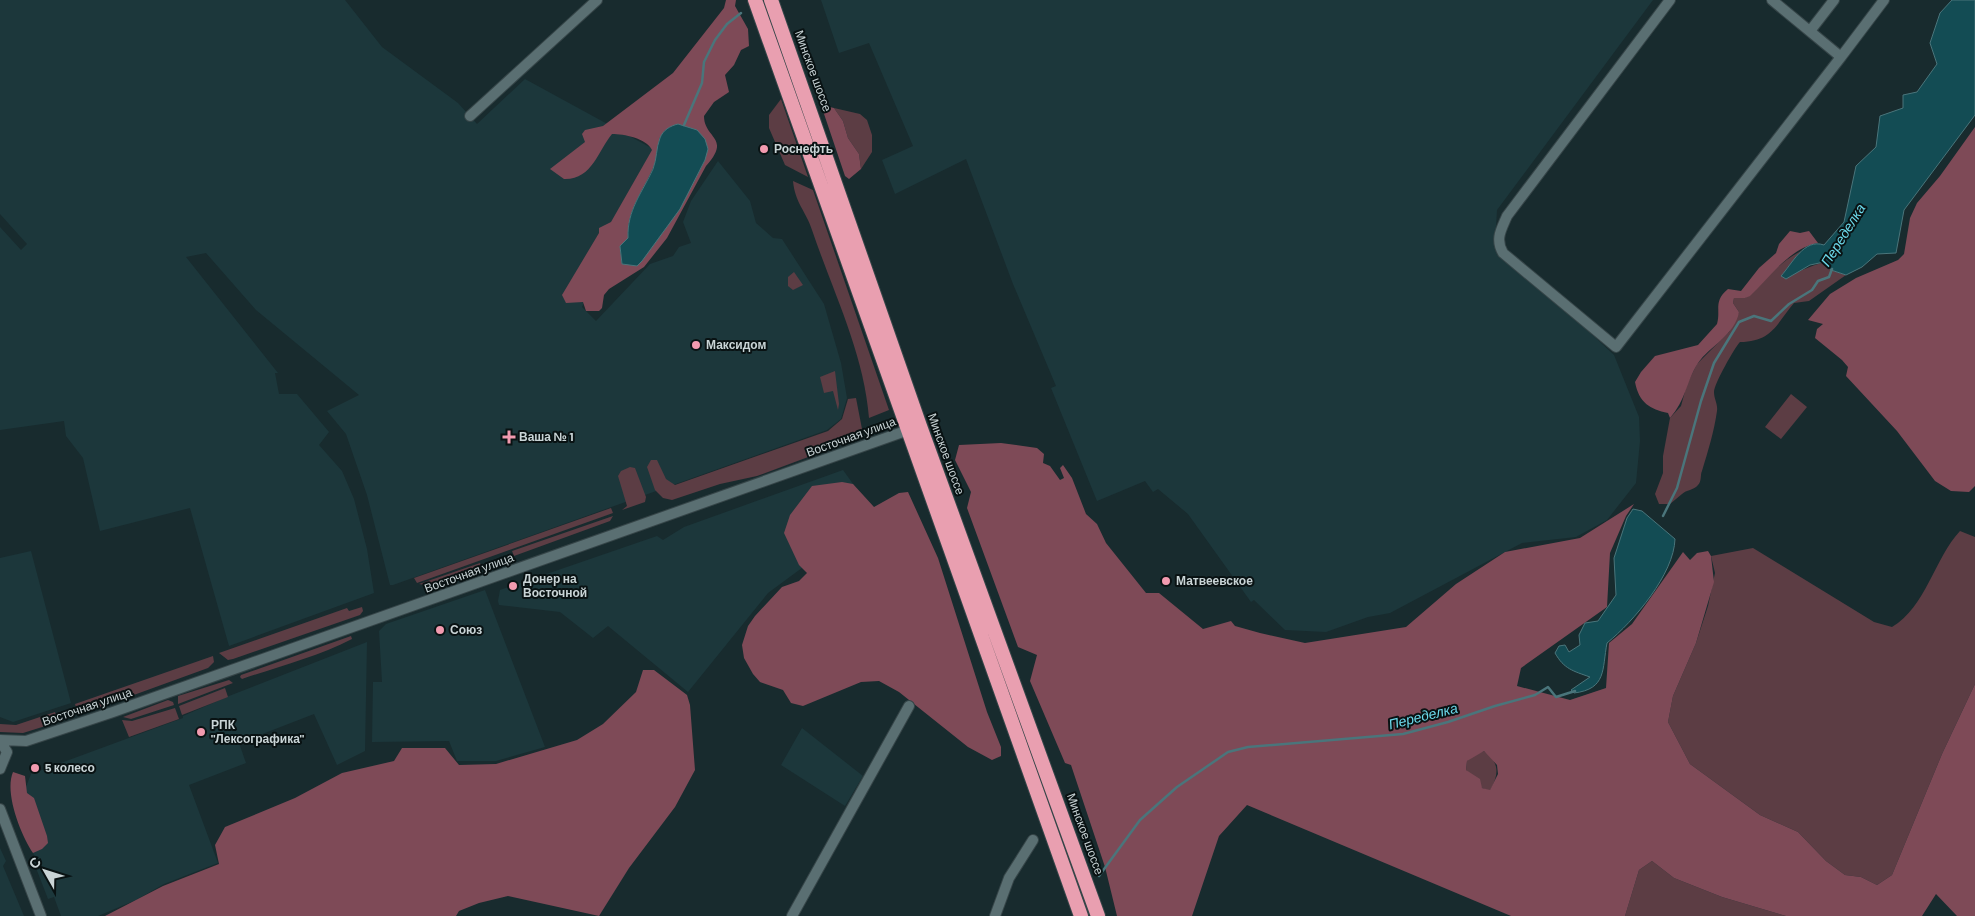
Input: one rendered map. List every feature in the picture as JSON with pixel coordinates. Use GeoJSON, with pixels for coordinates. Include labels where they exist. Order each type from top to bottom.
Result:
{"type":"FeatureCollection","features":[{"type":"Feature","properties":{"kind":"highway","name":"Минское шоссе"},"geometry":{"type":"LineString","coordinates":[[755,0],[1098,916]]}},
{"type":"Feature","properties":{"kind":"highway","name":"Минское шоссе"},"geometry":{"type":"LineString","coordinates":[[771,0],[914,428],[1081,916]]}},
{"type":"Feature","properties":{"kind":"street"},"geometry":{"type":"LineString","coordinates":[[470,116],[597,0]]}},
{"type":"Feature","properties":{"kind":"street"},"geometry":{"type":"LineString","coordinates":[[1670,0],[1606,81],[1507,216],[1499,234],[1498,244],[1503,253],[1616,347],[1884,0]]}},
{"type":"Feature","properties":{"kind":"street"},"geometry":{"type":"LineString","coordinates":[[1772,0],[1841,57]]}},
{"type":"Feature","properties":{"kind":"street"},"geometry":{"type":"LineString","coordinates":[[1810,31],[1834,0]]}},
{"type":"Feature","properties":{"kind":"street","name":"Восточная улица"},"geometry":{"type":"LineString","coordinates":[[0,740],[26,741],[382,618],[914,428]]}},
{"type":"Feature","properties":{"kind":"street"},"geometry":{"type":"LineString","coordinates":[[792,916],[909,706]]}},
{"type":"Feature","properties":{"kind":"street"},"geometry":{"type":"LineString","coordinates":[[0,740],[5,747],[2,764]]}},
{"type":"Feature","properties":{"kind":"street","name":"Восточная улица"},"geometry":{"type":"LineString","coordinates":[[2,764],[26,741]]}},
{"type":"Feature","properties":{"kind":"street"},"geometry":{"type":"LineString","coordinates":[[0,809],[41,916]]}},
{"type":"Feature","properties":{"kind":"street"},"geometry":{"type":"LineString","coordinates":[[995,916],[1009,878],[1033,840]]}},
{"type":"Feature","properties":{"kind":"shaded area"},"geometry":{"type":"Polygon","coordinates":[[[0,0],[345,0],[382,47],[458,103],[477,124],[525,79],[655,150],[582,307],[596,321],[650,264],[673,256],[679,247],[691,243],[683,222],[691,201],[718,161],[750,201],[756,223],[773,238],[782,239],[824,304],[841,363],[847,398],[841,419],[827,430],[390,585],[367,495],[346,434],[327,411],[359,395],[256,310],[206,253],[186,257],[278,373],[275,373],[279,394],[297,394],[329,432],[319,445],[342,471],[354,499],[367,549],[374,593],[229,646],[190,508],[100,531],[83,458],[66,436],[64,421],[0,430],[0,227],[21,250],[27,244],[0,214],[0,0]]]}},
{"type":"Feature","properties":{"kind":"shaded area"},"geometry":{"type":"Polygon","coordinates":[[[726,0],[736,0],[735,6],[748,29],[749,46],[741,50],[734,65],[725,75],[729,92],[714,102],[704,116],[705,124],[715,139],[717,149],[667,238],[644,267],[609,289],[604,295],[602,308],[599,311],[586,311],[583,302],[566,303],[562,295],[599,233],[599,228],[611,222],[652,150],[645,142],[640,140],[612,134],[588,170],[581,175],[564,179],[550,169],[585,142],[582,134],[585,130],[603,126],[673,73],[724,8],[726,0]],[[660,137],[654,164],[630,219],[628,238],[620,246],[622,264],[687,195],[705,160],[660,137]]]}},
{"type":"Feature","properties":{"kind":"shaded area","name":"Матвеевское"},"geometry":{"type":"Polygon","coordinates":[[[821,0],[1653,0],[1497,210],[1495,244],[1614,355],[1639,417],[1640,441],[1636,483],[1607,520],[1576,537],[1522,543],[1390,613],[1368,617],[1326,632],[1285,630],[1254,600],[1251,602],[1188,514],[1158,489],[1153,492],[1145,481],[1097,501],[1051,388],[1056,386],[1013,284],[966,159],[895,194],[882,160],[913,146],[869,43],[839,53],[821,0]]]}},
{"type":"Feature","properties":{"kind":"shaded area"},"geometry":{"type":"Polygon","coordinates":[[[781,99],[808,177],[785,165],[769,128],[769,115],[781,99]]]}},
{"type":"Feature","properties":{"kind":"shaded area"},"geometry":{"type":"Polygon","coordinates":[[[821,105],[834,108],[843,121],[848,138],[859,154],[861,169],[849,179],[845,176],[821,105]]]}},
{"type":"Feature","properties":{"kind":"shaded area"},"geometry":{"type":"Polygon","coordinates":[[[834,108],[860,114],[867,120],[872,135],[872,152],[861,169],[859,154],[848,138],[843,121],[834,108]]]}},
{"type":"Feature","properties":{"kind":"shaded area"},"geometry":{"type":"Polygon","coordinates":[[[1975,127],[1975,486],[1969,492],[1951,491],[1935,481],[1897,431],[1846,376],[1848,367],[1815,338],[1817,329],[1823,324],[1808,320],[1830,294],[1856,278],[1898,260],[1904,254],[1910,218],[1917,203],[1940,176],[1975,127]]]}},
{"type":"Feature","properties":{"kind":"shaded area"},"geometry":{"type":"Polygon","coordinates":[[[793,181],[813,190],[889,410],[869,418],[861,370],[854,346],[810,223],[798,201],[793,181]]]}},
{"type":"Feature","properties":{"kind":"shaded area"},"geometry":{"type":"Polygon","coordinates":[[[1790,231],[1800,233],[1809,231],[1818,243],[1808,246],[1789,257],[1750,296],[1734,298],[1733,303],[1739,312],[1737,320],[1727,334],[1698,363],[1683,398],[1670,418],[1668,413],[1646,404],[1639,395],[1635,382],[1641,372],[1655,356],[1698,345],[1717,324],[1718,306],[1723,293],[1728,289],[1741,291],[1759,268],[1776,253],[1779,244],[1790,231]]]}},
{"type":"Feature","properties":{"kind":"shaded area"},"geometry":{"type":"Polygon","coordinates":[[[1801,251],[1782,276],[1825,262],[1831,270],[1846,275],[1809,301],[1794,303],[1772,331],[1766,335],[1759,339],[1740,342],[1725,366],[1715,388],[1716,419],[1699,483],[1670,504],[1659,504],[1655,494],[1663,473],[1663,456],[1670,418],[1681,406],[1687,384],[1697,364],[1729,332],[1739,312],[1733,303],[1734,298],[1745,298],[1779,266],[1801,251]]]}},
{"type":"Feature","properties":{"kind":"shaded area"},"geometry":{"type":"Polygon","coordinates":[[[794,272],[803,285],[793,290],[788,286],[788,277],[794,272]]]}},
{"type":"Feature","properties":{"kind":"shaded area"},"geometry":{"type":"Polygon","coordinates":[[[835,371],[838,410],[833,391],[824,393],[820,377],[835,371]]]}},
{"type":"Feature","properties":{"kind":"shaded area"},"geometry":{"type":"Polygon","coordinates":[[[1791,394],[1807,407],[1781,439],[1765,427],[1791,394]]]}},
{"type":"Feature","properties":{"kind":"shaded area"},"geometry":{"type":"Polygon","coordinates":[[[856,398],[862,429],[859,438],[757,476],[720,484],[672,500],[663,498],[655,490],[647,467],[651,460],[657,460],[666,479],[675,485],[828,431],[842,419],[848,399],[856,398]]]}},
{"type":"Feature","properties":{"kind":"shaded area"},"geometry":{"type":"Polygon","coordinates":[[[1001,443],[1037,448],[1044,454],[1043,463],[1050,466],[1060,480],[1064,478],[1060,468],[1063,465],[1072,478],[1086,514],[1097,524],[1106,543],[1146,593],[1159,593],[1203,629],[1231,621],[1235,626],[1305,643],[1406,627],[1456,584],[1505,552],[1580,538],[1634,504],[1626,516],[1610,553],[1607,607],[1521,668],[1517,686],[1570,700],[1606,688],[1609,643],[1632,624],[1683,552],[1690,560],[1697,553],[1708,551],[1711,556],[1714,582],[1696,643],[1673,696],[1668,722],[1690,764],[1760,815],[1798,832],[1826,861],[1845,875],[1861,877],[1877,885],[1892,875],[1942,754],[1975,684],[1975,916],[1957,916],[1936,894],[1922,916],[1786,916],[1722,897],[1674,878],[1652,861],[1639,870],[1625,916],[1511,916],[1247,805],[1219,836],[1192,916],[1117,916],[1105,867],[1071,765],[1065,763],[1030,681],[1037,655],[1018,647],[967,508],[971,492],[955,460],[959,445],[1001,443]],[[1484,751],[1467,761],[1466,770],[1480,779],[1482,788],[1490,790],[1498,774],[1497,765],[1484,751]]]}},
{"type":"Feature","properties":{"kind":"shaded area"},"geometry":{"type":"Polygon","coordinates":[[[630,467],[635,468],[646,497],[645,502],[622,510],[627,506],[618,476],[621,471],[630,467]]]}},
{"type":"Feature","properties":{"kind":"shaded area"},"geometry":{"type":"Polygon","coordinates":[[[843,470],[875,514],[768,593],[688,692],[608,626],[593,638],[560,612],[499,605],[500,590],[657,536],[663,540],[684,527],[843,470]]]}},
{"type":"Feature","properties":{"kind":"shaded area"},"geometry":{"type":"Polygon","coordinates":[[[842,482],[853,484],[874,507],[899,493],[908,492],[938,558],[987,712],[1001,747],[1001,756],[992,760],[968,747],[899,692],[879,681],[861,682],[803,706],[791,703],[783,690],[760,682],[753,674],[744,658],[742,645],[748,626],[782,587],[799,581],[807,573],[799,565],[784,533],[790,515],[812,486],[842,482]]]}},
{"type":"Feature","properties":{"kind":"shaded area"},"geometry":{"type":"Polygon","coordinates":[[[611,508],[613,513],[417,583],[414,578],[611,508]]]}},
{"type":"Feature","properties":{"kind":"shaded area"},"geometry":{"type":"Polygon","coordinates":[[[613,516],[610,521],[514,556],[512,551],[613,516]]]}},
{"type":"Feature","properties":{"kind":"shaded area"},"geometry":{"type":"Polygon","coordinates":[[[1960,531],[1975,537],[1975,684],[1942,754],[1892,875],[1877,885],[1861,877],[1845,875],[1826,861],[1798,832],[1760,815],[1690,764],[1668,722],[1673,696],[1696,643],[1708,606],[1715,573],[1711,556],[1753,548],[1874,622],[1892,627],[1913,608],[1943,555],[1960,531]]]}},
{"type":"Feature","properties":{"kind":"shaded area"},"geometry":{"type":"Polygon","coordinates":[[[31,551],[71,703],[13,722],[0,717],[0,558],[31,551]]]}},
{"type":"Feature","properties":{"kind":"shaded area"},"geometry":{"type":"Polygon","coordinates":[[[480,563],[482,568],[431,586],[419,584],[480,563]]]}},
{"type":"Feature","properties":{"kind":"shaded area"},"geometry":{"type":"Polygon","coordinates":[[[485,590],[545,747],[496,761],[457,761],[449,741],[372,742],[373,682],[382,682],[379,631],[386,624],[485,590]]]}},
{"type":"Feature","properties":{"kind":"shaded area"},"geometry":{"type":"Polygon","coordinates":[[[362,607],[363,611],[360,615],[233,659],[228,660],[219,653],[347,608],[349,611],[362,607]]]}},
{"type":"Feature","properties":{"kind":"shaded area"},"geometry":{"type":"Polygon","coordinates":[[[351,636],[352,639],[311,656],[242,679],[240,677],[241,675],[351,636]]]}},
{"type":"Feature","properties":{"kind":"shaded area"},"geometry":{"type":"Polygon","coordinates":[[[367,642],[365,751],[337,765],[314,714],[239,743],[246,763],[189,785],[218,863],[164,884],[136,900],[98,916],[61,916],[54,897],[48,899],[17,810],[31,774],[183,718],[183,716],[229,696],[367,642]]]}},
{"type":"Feature","properties":{"kind":"shaded area"},"geometry":{"type":"Polygon","coordinates":[[[213,656],[214,662],[208,668],[87,712],[76,708],[75,704],[213,656]]]}},
{"type":"Feature","properties":{"kind":"shaded area"},"geometry":{"type":"Polygon","coordinates":[[[643,670],[654,670],[687,695],[690,705],[695,770],[675,807],[629,868],[599,916],[508,896],[479,903],[459,911],[456,916],[105,916],[163,886],[219,864],[215,845],[225,827],[295,798],[342,773],[394,761],[402,748],[445,748],[459,765],[496,764],[577,740],[603,724],[636,692],[643,670]]]}},
{"type":"Feature","properties":{"kind":"shaded area"},"geometry":{"type":"Polygon","coordinates":[[[229,680],[233,683],[178,704],[178,696],[229,680]]]}},
{"type":"Feature","properties":{"kind":"shaded area"},"geometry":{"type":"Polygon","coordinates":[[[225,688],[228,697],[182,715],[179,706],[225,688]]]}},
{"type":"Feature","properties":{"kind":"shaded area"},"geometry":{"type":"Polygon","coordinates":[[[168,700],[173,702],[174,705],[131,719],[123,717],[168,700]]]}},
{"type":"Feature","properties":{"kind":"shaded area"},"geometry":{"type":"Polygon","coordinates":[[[175,708],[179,719],[129,737],[122,720],[132,721],[175,708]]]}},
{"type":"Feature","properties":{"kind":"shaded area"},"geometry":{"type":"Polygon","coordinates":[[[55,712],[57,719],[55,723],[23,733],[0,732],[0,724],[16,725],[55,712]]]}},
{"type":"Feature","properties":{"kind":"shaded area"},"geometry":{"type":"Polygon","coordinates":[[[802,728],[863,776],[845,806],[781,765],[802,728]]]}},
{"type":"Feature","properties":{"kind":"shaded area"},"geometry":{"type":"Polygon","coordinates":[[[1484,751],[1493,760],[1496,769],[1495,779],[1490,791],[1482,788],[1466,770],[1467,761],[1474,755],[1484,751]]]}},
{"type":"Feature","properties":{"kind":"shaded area"},"geometry":{"type":"Polygon","coordinates":[[[13,772],[25,776],[27,793],[34,798],[47,836],[48,843],[42,849],[33,853],[19,825],[12,802],[11,781],[13,772]]]}},
{"type":"Feature","properties":{"kind":"shaded area"},"geometry":{"type":"Polygon","coordinates":[[[0,848],[6,861],[3,866],[24,916],[0,916],[0,848]]]}},
{"type":"Feature","properties":{"kind":"shaded area"},"geometry":{"type":"Polygon","coordinates":[[[1652,861],[1674,878],[1722,897],[1786,916],[1625,916],[1639,870],[1652,861]]]}},
{"type":"Feature","properties":{"kind":"water"},"geometry":{"type":"Polygon","coordinates":[[[1952,0],[1975,0],[1975,115],[1904,210],[1896,253],[1877,254],[1862,267],[1846,275],[1831,270],[1824,262],[1810,265],[1786,279],[1781,276],[1799,253],[1810,245],[1824,245],[1844,222],[1856,166],[1876,147],[1880,116],[1903,108],[1903,95],[1917,92],[1937,64],[1930,43],[1940,13],[1952,0]]]}},
{"type":"Feature","properties":{"kind":"water"},"geometry":{"type":"Polygon","coordinates":[[[678,124],[697,130],[705,139],[708,149],[705,160],[680,209],[642,261],[637,266],[622,264],[620,246],[628,238],[630,219],[636,202],[653,169],[660,138],[667,129],[678,124]]]}},
{"type":"Feature","properties":{"kind":"water"},"geometry":{"type":"Polygon","coordinates":[[[1633,509],[1642,511],[1675,539],[1673,553],[1668,567],[1651,596],[1618,634],[1607,643],[1603,669],[1598,682],[1585,691],[1574,693],[1571,690],[1590,677],[1566,666],[1555,653],[1559,646],[1565,645],[1569,652],[1580,645],[1579,635],[1585,623],[1598,621],[1616,595],[1614,558],[1627,518],[1633,509]]]}},
{"type":"Feature","properties":{"kind":"waterway"},"geometry":{"type":"LineString","coordinates":[[684,125],[702,83],[704,62],[715,40],[727,24],[741,13]]}},
{"type":"Feature","properties":{"kind":"waterway","name":"Переделка"},"geometry":{"type":"LineString","coordinates":[[1663,516],[1677,488],[1701,401],[1714,363],[1739,322],[1754,316],[1771,321],[1789,304],[1812,290],[1818,281],[1829,277],[1832,269]]}},
{"type":"Feature","properties":{"kind":"waterway","name":"Переделка"},"geometry":{"type":"LineString","coordinates":[[1099,876],[1140,820],[1177,787],[1228,752],[1248,747],[1403,734],[1535,695],[1548,687],[1556,697],[1575,691]]}},
{"type":"Feature","properties":{"kind":"place","name":"Роснефть"},"geometry":{"type":"Point","coordinates":[764,149]}},
{"type":"Feature","properties":{"kind":"place","name":"Максидом"},"geometry":{"type":"Point","coordinates":[696,345]}},
{"type":"Feature","properties":{"kind":"place","name":"Ваша № 1"},"geometry":{"type":"Point","coordinates":[509,437]}},
{"type":"Feature","properties":{"kind":"place","name":"Матвеевское"},"geometry":{"type":"Point","coordinates":[1166,581]}},
{"type":"Feature","properties":{"kind":"place","name":"Донер на Восточной"},"geometry":{"type":"Point","coordinates":[513,586]}},
{"type":"Feature","properties":{"kind":"place","name":"Союз"},"geometry":{"type":"Point","coordinates":[440,630]}},
{"type":"Feature","properties":{"kind":"place","name":"РПК \"Лексографика\""},"geometry":{"type":"Point","coordinates":[201,732]}},
{"type":"Feature","properties":{"kind":"place","name":"5 колесо"},"geometry":{"type":"Point","coordinates":[35,768]}}]}
